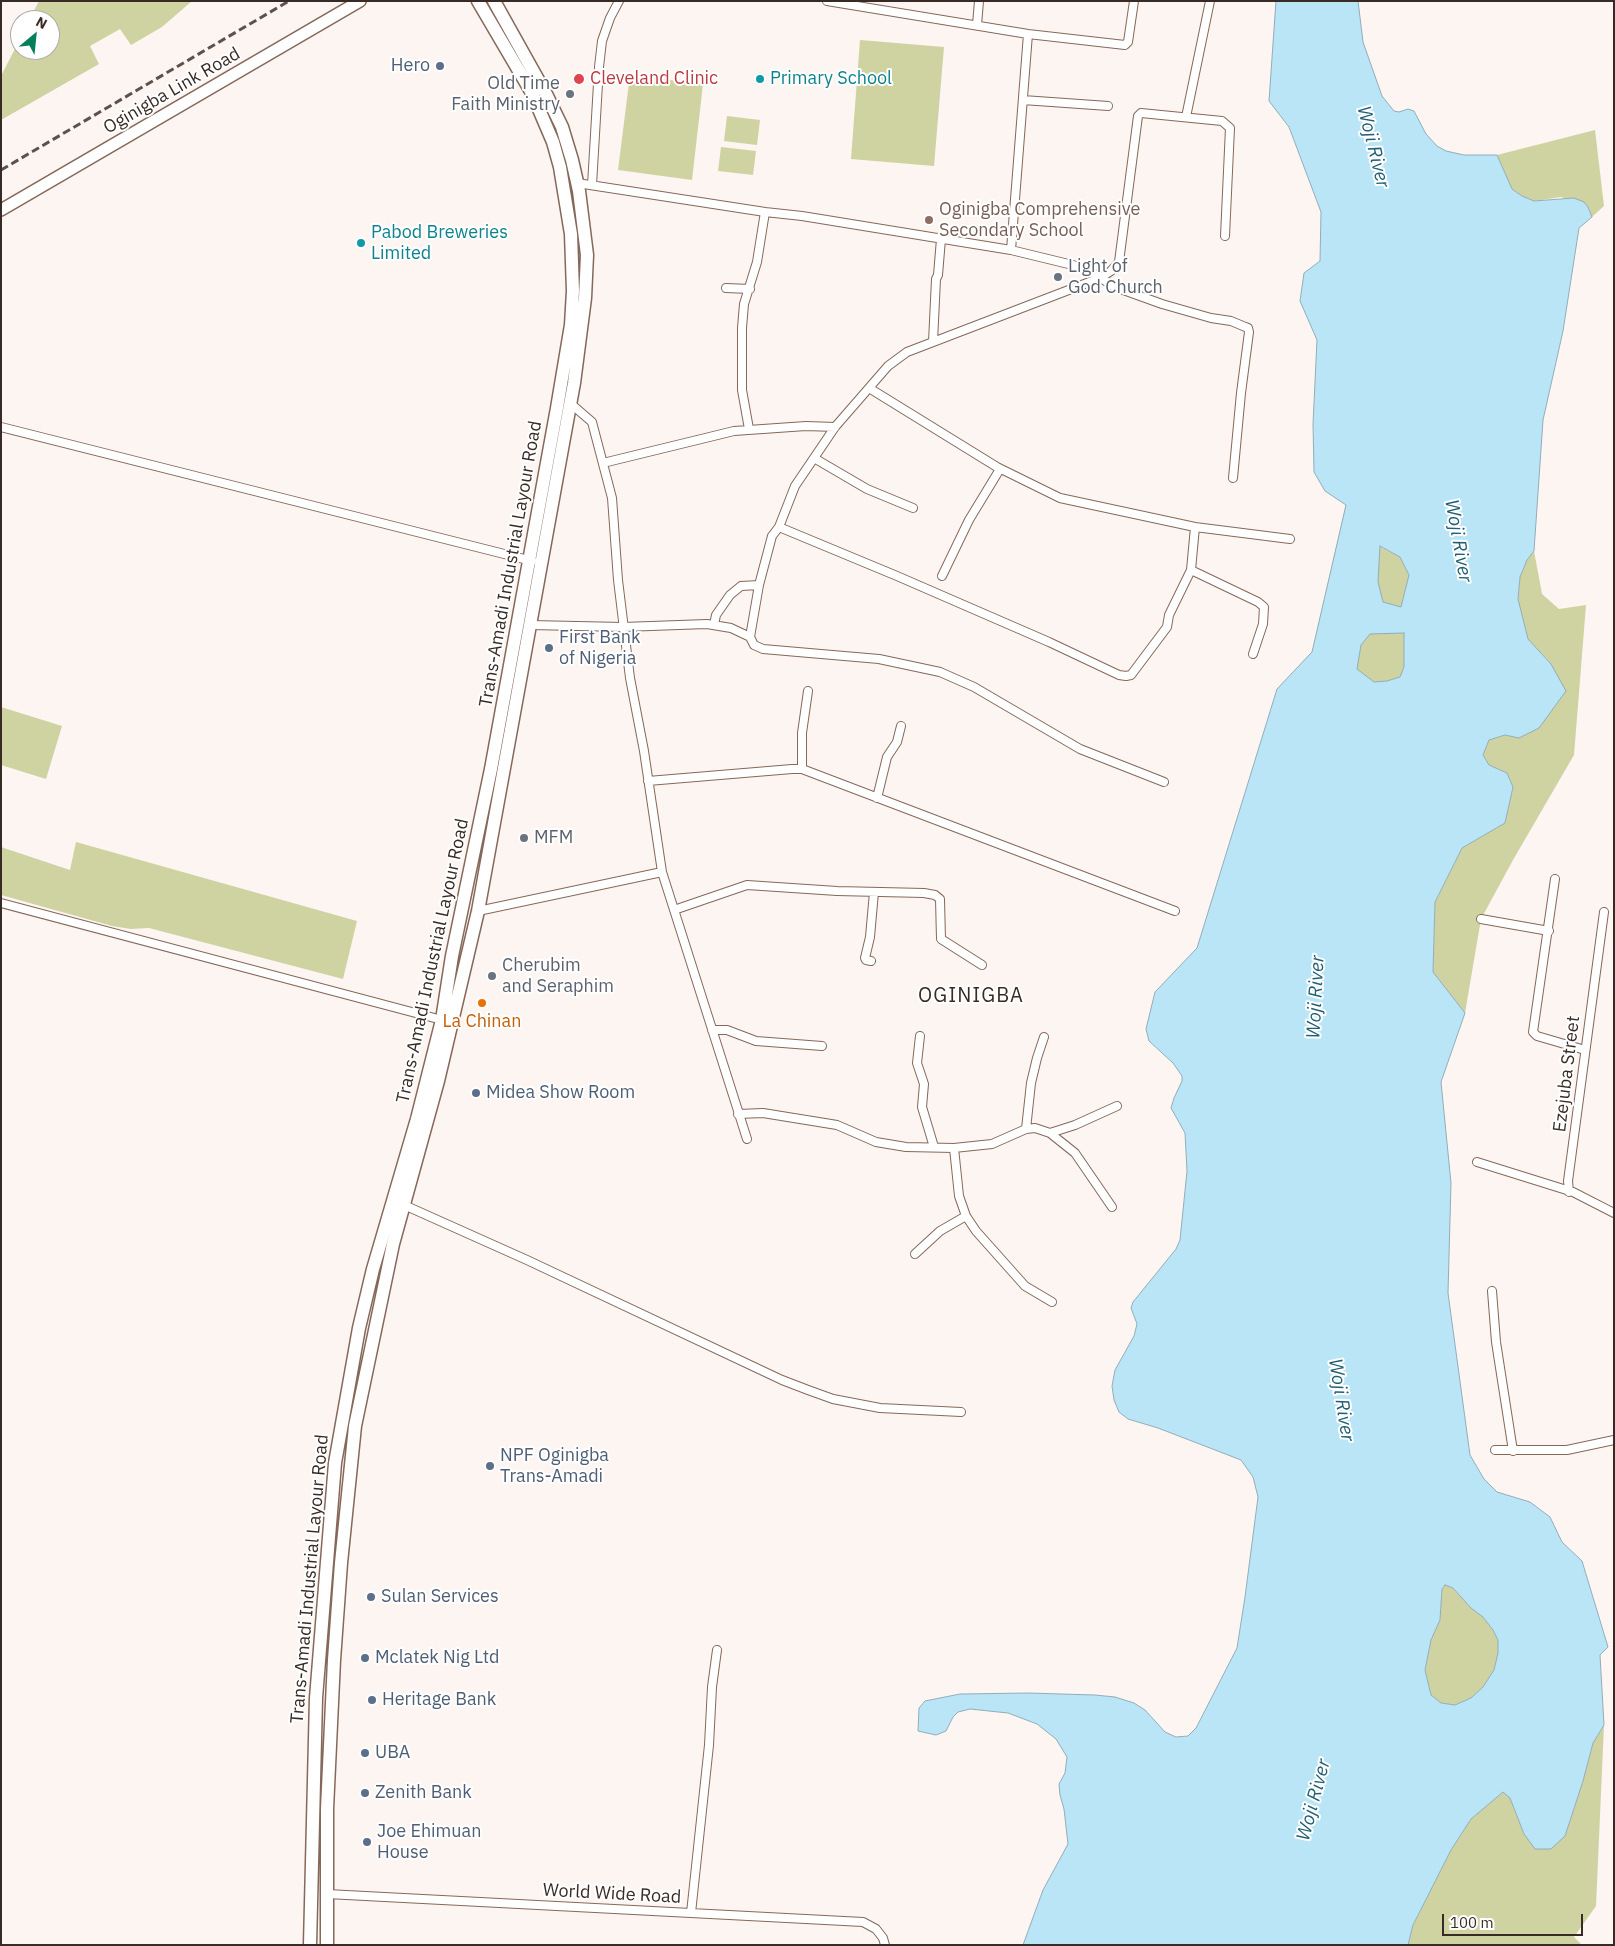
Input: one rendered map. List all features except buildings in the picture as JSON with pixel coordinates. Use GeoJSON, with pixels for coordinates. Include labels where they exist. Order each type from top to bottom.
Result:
{"type":"FeatureCollection","features":[{"type":"Feature","properties":{"kind":"main road","name":"Trans-Amadi Industrial Layour Road"},"geometry":{"type":"LineString","coordinates":[[310,1945],[316,1698],[335,1463],[361,1319],[373,1269],[417,1119],[442,1020],[452,956],[489,777],[571,325],[571,234],[560,167],[544,118],[478,1]]}},
{"type":"Feature","properties":{"kind":"main road","name":"Trans-Amadi Industrial Layour Road"},"geometry":{"type":"LineString","coordinates":[[327,1945],[328,1809],[333,1669],[340,1575],[355,1426],[392,1244],[456,1010],[478,911],[542,563],[583,324],[586,264],[577,182],[562,126],[494,1]]}},
{"type":"Feature","properties":{"kind":"main road"},"geometry":{"type":"LineString","coordinates":[[335,1463],[350,1465]]}},
{"type":"Feature","properties":{"kind":"street","name":"Oginigba Link Road"},"geometry":{"type":"LineString","coordinates":[[1,210],[360,1]]}},
{"type":"Feature","properties":{"kind":"street"},"geometry":{"type":"LineString","coordinates":[[592,185],[602,41],[610,18],[619,1]]}},
{"type":"Feature","properties":{"kind":"street"},"geometry":{"type":"LineString","coordinates":[[977,25],[979,1]]}},
{"type":"Feature","properties":{"kind":"street"},"geometry":{"type":"LineString","coordinates":[[831,2],[1028,34],[1125,45],[1128,42],[1134,1]]}},
{"type":"Feature","properties":{"kind":"street"},"geometry":{"type":"LineString","coordinates":[[1186,117],[1210,1]]}},
{"type":"Feature","properties":{"kind":"street"},"geometry":{"type":"LineString","coordinates":[[1011,250],[1028,34]]}},
{"type":"Feature","properties":{"kind":"street"},"geometry":{"type":"LineString","coordinates":[[1023,100],[1108,106]]}},
{"type":"Feature","properties":{"kind":"street"},"geometry":{"type":"LineString","coordinates":[[1164,782],[1071,745],[1021,713],[974,687],[940,672],[879,659],[763,649],[754,645],[750,637],[759,585],[772,536],[779,527],[795,486],[835,427],[898,357],[1100,278],[1111,271],[1119,262],[1138,116],[1141,113],[1222,121],[1230,128],[1225,236]]}},
{"type":"Feature","properties":{"kind":"street"},"geometry":{"type":"LineString","coordinates":[[577,182],[765,212],[812,217],[1011,250],[1085,268],[1115,287],[1162,304],[1211,318],[1231,321],[1248,328],[1233,478]]}},
{"type":"Feature","properties":{"kind":"street"},"geometry":{"type":"LineString","coordinates":[[749,429],[742,390],[742,328],[744,304],[750,290],[757,262],[765,212]]}},
{"type":"Feature","properties":{"kind":"street"},"geometry":{"type":"LineString","coordinates":[[933,342],[936,279],[941,239]]}},
{"type":"Feature","properties":{"kind":"street"},"geometry":{"type":"LineString","coordinates":[[726,288],[750,290]]}},
{"type":"Feature","properties":{"kind":"street"},"geometry":{"type":"LineString","coordinates":[[869,388],[1000,469],[1065,500],[1195,527],[1290,539]]}},
{"type":"Feature","properties":{"kind":"street"},"geometry":{"type":"LineString","coordinates":[[570,403],[592,422],[612,498],[623,627],[662,872],[747,1139]]}},
{"type":"Feature","properties":{"kind":"street"},"geometry":{"type":"LineString","coordinates":[[604,463],[749,429],[806,426],[835,427]]}},
{"type":"Feature","properties":{"kind":"street"},"geometry":{"type":"LineString","coordinates":[[1,427],[542,563]]}},
{"type":"Feature","properties":{"kind":"street"},"geometry":{"type":"LineString","coordinates":[[814,458],[867,489],[913,508]]}},
{"type":"Feature","properties":{"kind":"street"},"geometry":{"type":"LineString","coordinates":[[942,576],[964,528],[1000,469]]}},
{"type":"Feature","properties":{"kind":"street"},"geometry":{"type":"LineString","coordinates":[[779,527],[1049,642],[1119,675],[1126,676],[1132,675],[1167,627],[1169,615],[1191,570],[1195,527]]}},
{"type":"Feature","properties":{"kind":"street"},"geometry":{"type":"LineString","coordinates":[[1191,570],[1258,602],[1264,607],[1263,624],[1253,654]]}},
{"type":"Feature","properties":{"kind":"street"},"geometry":{"type":"LineString","coordinates":[[714,624],[716,615],[730,595],[740,586],[759,585]]}},
{"type":"Feature","properties":{"kind":"street"},"geometry":{"type":"LineString","coordinates":[[530,625],[623,627],[714,624],[731,628],[750,637]]}},
{"type":"Feature","properties":{"kind":"street"},"geometry":{"type":"LineString","coordinates":[[802,769],[802,733],[808,691]]}},
{"type":"Feature","properties":{"kind":"street"},"geometry":{"type":"LineString","coordinates":[[877,798],[887,757],[897,742],[901,726]]}},
{"type":"Feature","properties":{"kind":"street"},"geometry":{"type":"LineString","coordinates":[[648,781],[802,769],[1175,911]]}},
{"type":"Feature","properties":{"kind":"street"},"geometry":{"type":"LineString","coordinates":[[478,911],[662,872]]}},
{"type":"Feature","properties":{"kind":"street"},"geometry":{"type":"LineString","coordinates":[[1555,879],[1534,1035],[1585,1050]]}},
{"type":"Feature","properties":{"kind":"street"},"geometry":{"type":"LineString","coordinates":[[674,910],[747,885],[924,893],[940,898],[941,938],[982,965]]}},
{"type":"Feature","properties":{"kind":"street"},"geometry":{"type":"LineString","coordinates":[[871,961],[865,958],[870,937],[874,892]]}},
{"type":"Feature","properties":{"kind":"street"},"geometry":{"type":"LineString","coordinates":[[1,903],[442,1020]]}},
{"type":"Feature","properties":{"kind":"street","name":"Ezejuba Street"},"geometry":{"type":"LineString","coordinates":[[1569,1192],[1568,1180],[1604,912]]}},
{"type":"Feature","properties":{"kind":"street"},"geometry":{"type":"LineString","coordinates":[[1481,919],[1549,931]]}},
{"type":"Feature","properties":{"kind":"street"},"geometry":{"type":"LineString","coordinates":[[712,1030],[727,1030],[756,1041],[822,1046]]}},
{"type":"Feature","properties":{"kind":"street"},"geometry":{"type":"LineString","coordinates":[[920,1036],[917,1063],[924,1084],[922,1107],[934,1147]]}},
{"type":"Feature","properties":{"kind":"street"},"geometry":{"type":"LineString","coordinates":[[1026,1129],[1031,1083],[1036,1058],[1044,1037]]}},
{"type":"Feature","properties":{"kind":"street"},"geometry":{"type":"LineString","coordinates":[[1050,1133],[1075,1125],[1117,1106]]}},
{"type":"Feature","properties":{"kind":"street"},"geometry":{"type":"LineString","coordinates":[[738,1114],[751,1113],[789,1116],[837,1125],[876,1142],[887,1144],[954,1148],[992,1144],[1026,1129],[1035,1128],[1050,1133],[1074,1153],[1112,1207]]}},
{"type":"Feature","properties":{"kind":"street"},"geometry":{"type":"LineString","coordinates":[[954,1148],[959,1196],[966,1216],[984,1240],[1025,1286],[1052,1302]]}},
{"type":"Feature","properties":{"kind":"street"},"geometry":{"type":"LineString","coordinates":[[1477,1162],[1569,1192],[1614,1213]]}},
{"type":"Feature","properties":{"kind":"street"},"geometry":{"type":"LineString","coordinates":[[404,1205],[782,1380],[808,1390],[832,1398],[880,1408],[961,1412]]}},
{"type":"Feature","properties":{"kind":"street"},"geometry":{"type":"LineString","coordinates":[[915,1254],[940,1231],[966,1216]]}},
{"type":"Feature","properties":{"kind":"street"},"geometry":{"type":"LineString","coordinates":[[1492,1291],[1496,1342],[1513,1451]]}},
{"type":"Feature","properties":{"kind":"street"},"geometry":{"type":"LineString","coordinates":[[1496,1450],[1567,1450],[1614,1440]]}},
{"type":"Feature","properties":{"kind":"street"},"geometry":{"type":"LineString","coordinates":[[691,1913],[717,1650]]}},
{"type":"Feature","properties":{"kind":"street","name":"World Wide Road"},"geometry":{"type":"LineString","coordinates":[[327,1894],[863,1922],[876,1929],[884,1938],[885,1945]]}},
{"type":"Feature","properties":{"kind":"green space"},"geometry":{"type":"Polygon","coordinates":[[[39,1],[192,1],[162,27],[131,45],[120,29],[90,46],[99,64],[1,120],[1,76],[10,58],[10,60],[60,60],[60,10],[34,10],[39,1]]]}},
{"type":"Feature","properties":{"kind":"green space"},"geometry":{"type":"Polygon","coordinates":[[[860,40],[944,47],[934,166],[851,159],[860,40]]]}},
{"type":"Feature","properties":{"kind":"green space"},"geometry":{"type":"Polygon","coordinates":[[[630,75],[703,84],[692,180],[618,170],[630,75]]]}},
{"type":"Feature","properties":{"kind":"green space"},"geometry":{"type":"Polygon","coordinates":[[[727,116],[760,120],[757,145],[724,141],[727,116]]]}},
{"type":"Feature","properties":{"kind":"green space"},"geometry":{"type":"Polygon","coordinates":[[[1595,130],[1604,206],[1592,217],[1588,207],[1561,197],[1534,201],[1512,189],[1497,155],[1595,130]]]}},
{"type":"Feature","properties":{"kind":"green space"},"geometry":{"type":"Polygon","coordinates":[[[721,147],[756,151],[753,175],[718,171],[721,147]]]}},
{"type":"Feature","properties":{"kind":"green space"},"geometry":{"type":"Polygon","coordinates":[[[1346,504],[1379,546],[1400,557],[1409,575],[1401,607],[1404,633],[1404,667],[1400,677],[1387,681],[1374,682],[1356,669],[1277,689],[1312,652],[1346,504]]]}},
{"type":"Feature","properties":{"kind":"green space"},"geometry":{"type":"Polygon","coordinates":[[[1534,551],[1542,594],[1559,609],[1586,605],[1574,755],[1481,919],[1465,1013],[1433,972],[1435,902],[1462,848],[1505,823],[1513,787],[1507,773],[1489,765],[1483,755],[1489,740],[1505,735],[1519,738],[1551,664],[1528,639],[1518,600],[1520,577],[1527,560],[1534,551]]]}},
{"type":"Feature","properties":{"kind":"green space"},"geometry":{"type":"Polygon","coordinates":[[[1,707],[62,726],[46,779],[1,765],[1,707]]]}},
{"type":"Feature","properties":{"kind":"green space"},"geometry":{"type":"Polygon","coordinates":[[[76,842],[357,921],[343,979],[149,928],[131,929],[112,926],[1,895],[1,847],[70,870],[76,842]]]}},
{"type":"Feature","properties":{"kind":"green space"},"geometry":{"type":"Polygon","coordinates":[[[1445,1585],[1453,1588],[1471,1608],[1483,1617],[1498,1640],[1498,1653],[1494,1670],[1483,1687],[1471,1698],[1455,1705],[1441,1703],[1431,1695],[1425,1670],[1431,1640],[1440,1620],[1442,1588],[1445,1585]]]}},
{"type":"Feature","properties":{"kind":"green space"},"geometry":{"type":"Polygon","coordinates":[[[1604,1725],[1596,1906],[1574,1937],[1582,1945],[1408,1945],[1413,1925],[1451,1850],[1471,1819],[1503,1791],[1510,1798],[1524,1834],[1565,1836],[1593,1743],[1604,1725]]]}},
{"type":"Feature","properties":{"kind":"water","name":"Woji River"},"geometry":{"type":"Polygon","coordinates":[[[1276,1],[1358,1],[1363,42],[1382,96],[1394,111],[1399,112],[1408,109],[1414,111],[1426,134],[1437,146],[1446,151],[1464,155],[1497,155],[1512,189],[1522,196],[1534,201],[1574,198],[1584,202],[1592,217],[1579,228],[1563,331],[1543,420],[1534,551],[1527,560],[1520,577],[1518,599],[1528,639],[1551,664],[1566,691],[1539,728],[1519,738],[1505,735],[1489,740],[1483,755],[1489,765],[1507,773],[1513,787],[1505,823],[1462,848],[1435,902],[1433,972],[1465,1013],[1441,1082],[1451,1183],[1448,1293],[1470,1455],[1484,1479],[1497,1492],[1530,1502],[1550,1517],[1562,1542],[1582,1561],[1608,1647],[1600,1655],[1604,1725],[1593,1743],[1565,1836],[1551,1849],[1535,1849],[1524,1834],[1510,1798],[1503,1792],[1471,1819],[1451,1850],[1413,1925],[1408,1945],[1023,1945],[1043,1890],[1068,1844],[1059,1784],[1065,1773],[1067,1757],[1056,1739],[1037,1724],[1008,1713],[970,1709],[958,1712],[953,1717],[946,1731],[936,1735],[918,1731],[919,1708],[925,1701],[960,1694],[1028,1693],[1115,1697],[1134,1703],[1145,1710],[1165,1732],[1176,1737],[1188,1736],[1196,1728],[1237,1648],[1245,1597],[1258,1497],[1253,1477],[1241,1460],[1158,1428],[1128,1419],[1119,1412],[1114,1400],[1112,1386],[1115,1370],[1134,1336],[1137,1324],[1131,1308],[1133,1302],[1176,1249],[1180,1240],[1187,1171],[1185,1133],[1171,1108],[1182,1081],[1182,1076],[1173,1063],[1149,1041],[1146,1029],[1155,992],[1197,948],[1277,689],[1312,652],[1346,505],[1325,491],[1314,472],[1313,424],[1317,340],[1300,301],[1304,273],[1320,261],[1321,212],[1289,127],[1269,101],[1276,1]],[[1380,546],[1378,582],[1383,602],[1401,607],[1409,575],[1400,557],[1380,546]],[[1404,633],[1370,634],[1361,645],[1357,669],[1374,682],[1400,677],[1404,667],[1404,633]],[[1445,1585],[1442,1589],[1440,1620],[1431,1640],[1425,1670],[1431,1695],[1441,1703],[1455,1705],[1471,1698],[1483,1687],[1494,1670],[1498,1653],[1498,1640],[1483,1617],[1471,1608],[1453,1588],[1445,1585]]]}},
{"type":"Feature","properties":{"kind":"railway"},"geometry":{"type":"LineString","coordinates":[[1,170],[289,1]]}},
{"type":"Feature","properties":{"kind":"place","name":"Hero"},"geometry":{"type":"Point","coordinates":[440,66]}},
{"type":"Feature","properties":{"kind":"place","name":"Cleveland Clinic"},"geometry":{"type":"Point","coordinates":[579,79]}},
{"type":"Feature","properties":{"kind":"place","name":"Primary School"},"geometry":{"type":"Point","coordinates":[760,79]}},
{"type":"Feature","properties":{"kind":"place","name":"Old Time Faith Ministry"},"geometry":{"type":"Point","coordinates":[570,94]}},
{"type":"Feature","properties":{"kind":"place","name":"Oginigba Comprehensive Secondary School"},"geometry":{"type":"Point","coordinates":[929,220]}},
{"type":"Feature","properties":{"kind":"place","name":"Pabod Breweries Limited"},"geometry":{"type":"Point","coordinates":[361,243]}},
{"type":"Feature","properties":{"kind":"place","name":"Light of God Church"},"geometry":{"type":"Point","coordinates":[1058,277]}},
{"type":"Feature","properties":{"kind":"place","name":"First Bank of Nigeria"},"geometry":{"type":"Point","coordinates":[549,648]}},
{"type":"Feature","properties":{"kind":"place","name":"MFM"},"geometry":{"type":"Point","coordinates":[524,838]}},
{"type":"Feature","properties":{"kind":"place","name":"Cherubim and Seraphim"},"geometry":{"type":"Point","coordinates":[492,976]}},
{"type":"Feature","properties":{"kind":"place","name":"La Chinan"},"geometry":{"type":"Point","coordinates":[482,1003]}},
{"type":"Feature","properties":{"kind":"place","name":"Midea Show Room"},"geometry":{"type":"Point","coordinates":[476,1093]}},
{"type":"Feature","properties":{"kind":"place","name":"NPF Oginigba Trans-Amadi"},"geometry":{"type":"Point","coordinates":[490,1466]}},
{"type":"Feature","properties":{"kind":"place","name":"Sulan Services"},"geometry":{"type":"Point","coordinates":[371,1597]}},
{"type":"Feature","properties":{"kind":"place","name":"Mclatek Nig Ltd"},"geometry":{"type":"Point","coordinates":[365,1658]}},
{"type":"Feature","properties":{"kind":"place","name":"Heritage Bank"},"geometry":{"type":"Point","coordinates":[372,1700]}},
{"type":"Feature","properties":{"kind":"place","name":"UBA"},"geometry":{"type":"Point","coordinates":[365,1753]}},
{"type":"Feature","properties":{"kind":"place","name":"Zenith Bank"},"geometry":{"type":"Point","coordinates":[365,1793]}},
{"type":"Feature","properties":{"kind":"place","name":"Joe Ehimuan House"},"geometry":{"type":"Point","coordinates":[367,1842]}},
{"type":"Feature","properties":{"kind":"district","name":"OGINIGBA"},"geometry":{"type":"Point","coordinates":[971,996]}}]}
